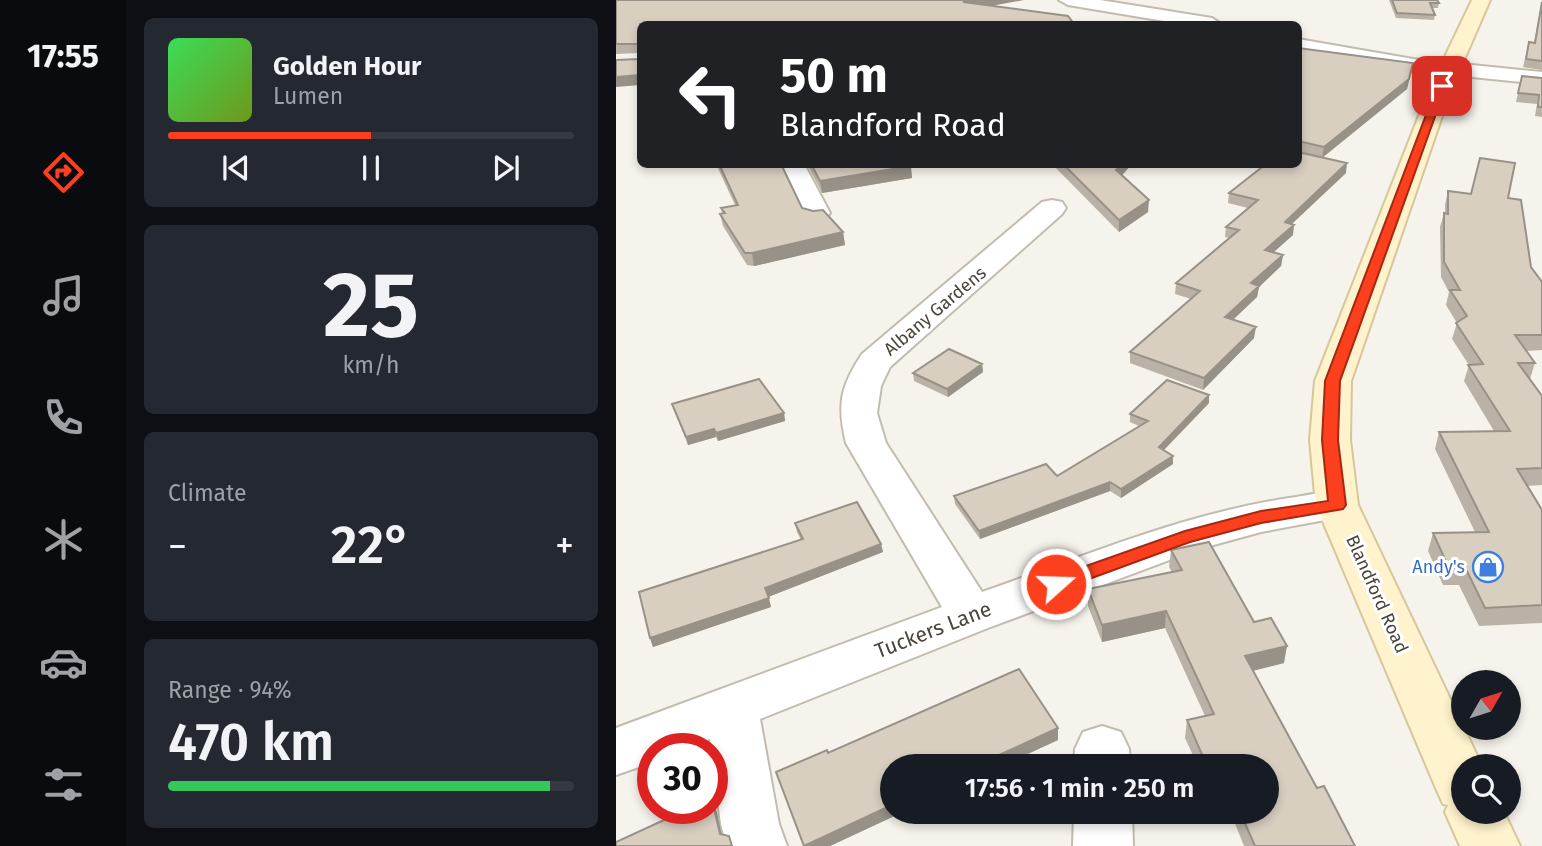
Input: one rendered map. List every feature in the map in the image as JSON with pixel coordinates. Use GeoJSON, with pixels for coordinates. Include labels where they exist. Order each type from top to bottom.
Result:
{"type":"FeatureCollection","features":[{"type":"Feature","properties":{"kind":"main road","name":"Blandford Road"},"geometry":{"type":"LineString","coordinates":[[1451,759],[1337,505],[1330,440],[1333,381],[1449,69],[1481,0]]}},
{"type":"Feature","properties":{"kind":"main road"},"geometry":{"type":"LineString","coordinates":[[1480,824],[1490,846]]}},
{"type":"Feature","properties":{"kind":"street"},"geometry":{"type":"LineString","coordinates":[[1068,0],[1162,7],[1181,17],[1199,21]]}},
{"type":"Feature","properties":{"kind":"street"},"geometry":{"type":"LineString","coordinates":[[1139,21],[1162,7]]}},
{"type":"Feature","properties":{"kind":"street"},"geometry":{"type":"LineString","coordinates":[[1302,46],[1413,65],[1542,78]]}},
{"type":"Feature","properties":{"kind":"street"},"geometry":{"type":"LineString","coordinates":[[793,168],[816,212]]}},
{"type":"Feature","properties":{"kind":"street","name":"Albany Gardens"},"geometry":{"type":"LineString","coordinates":[[971,615],[866,443],[858,413],[863,386],[875,362],[978,276],[1052,208]]}},
{"type":"Feature","properties":{"kind":"street","name":"Tuckers Lane"},"geometry":{"type":"LineString","coordinates":[[616,752],[971,615],[1185,537],[1261,517],[1337,505]]}},
{"type":"Feature","properties":{"kind":"street"},"geometry":{"type":"LineString","coordinates":[[732,708],[750,824],[757,846]]}},
{"type":"Feature","properties":{"kind":"street"},"geometry":{"type":"LineString","coordinates":[[1103,824],[1104,846]]}},
{"type":"Feature","properties":{"kind":"building"},"geometry":{"type":"Polygon","coordinates":[[[616,0],[976,0],[963,2],[1068,16],[1072,21],[637,21],[637,44],[616,44],[616,0]]]}},
{"type":"Feature","properties":{"kind":"building"},"geometry":{"type":"Polygon","coordinates":[[[1392,0],[1437,0],[1439,3],[1430,3],[1435,15],[1397,13],[1392,0]]]}},
{"type":"Feature","properties":{"kind":"building"},"geometry":{"type":"Polygon","coordinates":[[[1542,2],[1542,61],[1526,59],[1529,42],[1535,43],[1542,2]]]}},
{"type":"Feature","properties":{"kind":"building"},"geometry":{"type":"Polygon","coordinates":[[[1302,49],[1413,63],[1409,79],[1324,147],[1302,142],[1302,49]]]}},
{"type":"Feature","properties":{"kind":"building"},"geometry":{"type":"Polygon","coordinates":[[[637,59],[637,75],[616,77],[616,60],[637,59]]]}},
{"type":"Feature","properties":{"kind":"building"},"geometry":{"type":"Polygon","coordinates":[[[1522,76],[1542,78],[1542,107],[1538,107],[1539,95],[1518,93],[1522,76]]]}},
{"type":"Feature","properties":{"kind":"building"},"geometry":{"type":"Polygon","coordinates":[[[1302,153],[1347,163],[1285,222],[1294,225],[1265,250],[1283,255],[1251,283],[1259,286],[1225,317],[1256,327],[1204,378],[1130,352],[1200,291],[1176,283],[1239,230],[1226,227],[1258,200],[1229,193],[1261,168],[1302,168],[1302,153]]]}},
{"type":"Feature","properties":{"kind":"building"},"geometry":{"type":"Polygon","coordinates":[[[1480,158],[1515,163],[1508,198],[1521,200],[1531,267],[1542,282],[1542,335],[1515,335],[1535,363],[1518,363],[1542,396],[1542,468],[1517,469],[1542,510],[1542,605],[1485,608],[1465,567],[1449,568],[1433,533],[1489,532],[1439,432],[1510,431],[1468,365],[1483,364],[1456,323],[1467,316],[1450,290],[1460,290],[1444,262],[1444,213],[1448,214],[1448,191],[1471,194],[1480,158]]]}},
{"type":"Feature","properties":{"kind":"building"},"geometry":{"type":"Polygon","coordinates":[[[721,168],[783,168],[802,208],[823,210],[843,232],[745,253],[720,214],[725,213],[721,208],[738,205],[721,168]]]}},
{"type":"Feature","properties":{"kind":"building"},"geometry":{"type":"Polygon","coordinates":[[[813,168],[899,168],[820,181],[813,168]]]}},
{"type":"Feature","properties":{"kind":"building"},"geometry":{"type":"Polygon","coordinates":[[[1067,168],[1118,168],[1116,170],[1149,200],[1119,220],[1067,168]]]}},
{"type":"Feature","properties":{"kind":"building"},"geometry":{"type":"Polygon","coordinates":[[[949,349],[982,364],[947,389],[913,373],[949,349]]]}},
{"type":"Feature","properties":{"kind":"building"},"geometry":{"type":"Polygon","coordinates":[[[759,379],[784,413],[716,433],[714,429],[686,437],[672,404],[759,379]]]}},
{"type":"Feature","properties":{"kind":"building"},"geometry":{"type":"Polygon","coordinates":[[[1167,380],[1209,395],[1159,447],[1173,456],[1121,489],[1110,482],[979,531],[954,496],[1046,464],[1057,476],[1148,421],[1130,414],[1167,380]]]}},
{"type":"Feature","properties":{"kind":"building"},"geometry":{"type":"Polygon","coordinates":[[[857,502],[881,544],[765,588],[769,598],[650,638],[639,592],[803,539],[795,523],[857,502]]]}},
{"type":"Feature","properties":{"kind":"building"},"geometry":{"type":"Polygon","coordinates":[[[1209,542],[1254,622],[1271,618],[1287,646],[1245,656],[1317,788],[1324,786],[1355,846],[1255,846],[1245,824],[1279,824],[1279,754],[1202,754],[1187,720],[1214,714],[1166,611],[1102,625],[1088,589],[1182,570],[1171,550],[1209,542]]]}},
{"type":"Feature","properties":{"kind":"building"},"geometry":{"type":"Polygon","coordinates":[[[1019,669],[1058,728],[1001,754],[880,754],[880,811],[804,846],[776,772],[827,750],[828,753],[1019,669]]]}},
{"type":"Feature","properties":{"kind":"building"},"geometry":{"type":"Polygon","coordinates":[[[655,824],[718,824],[720,834],[729,836],[732,846],[616,846],[616,842],[655,824]]]}},
{"type":"Feature","properties":{"kind":"place","name":"Andy's"},"geometry":{"type":"Point","coordinates":[1488,567]}},
{"type":"Feature","properties":{"kind":"route"},"geometry":{"type":"LineString","coordinates":[[1056,584],[1185,537],[1261,517],[1337,505],[1330,440],[1333,381],[1442,86]]}}]}
